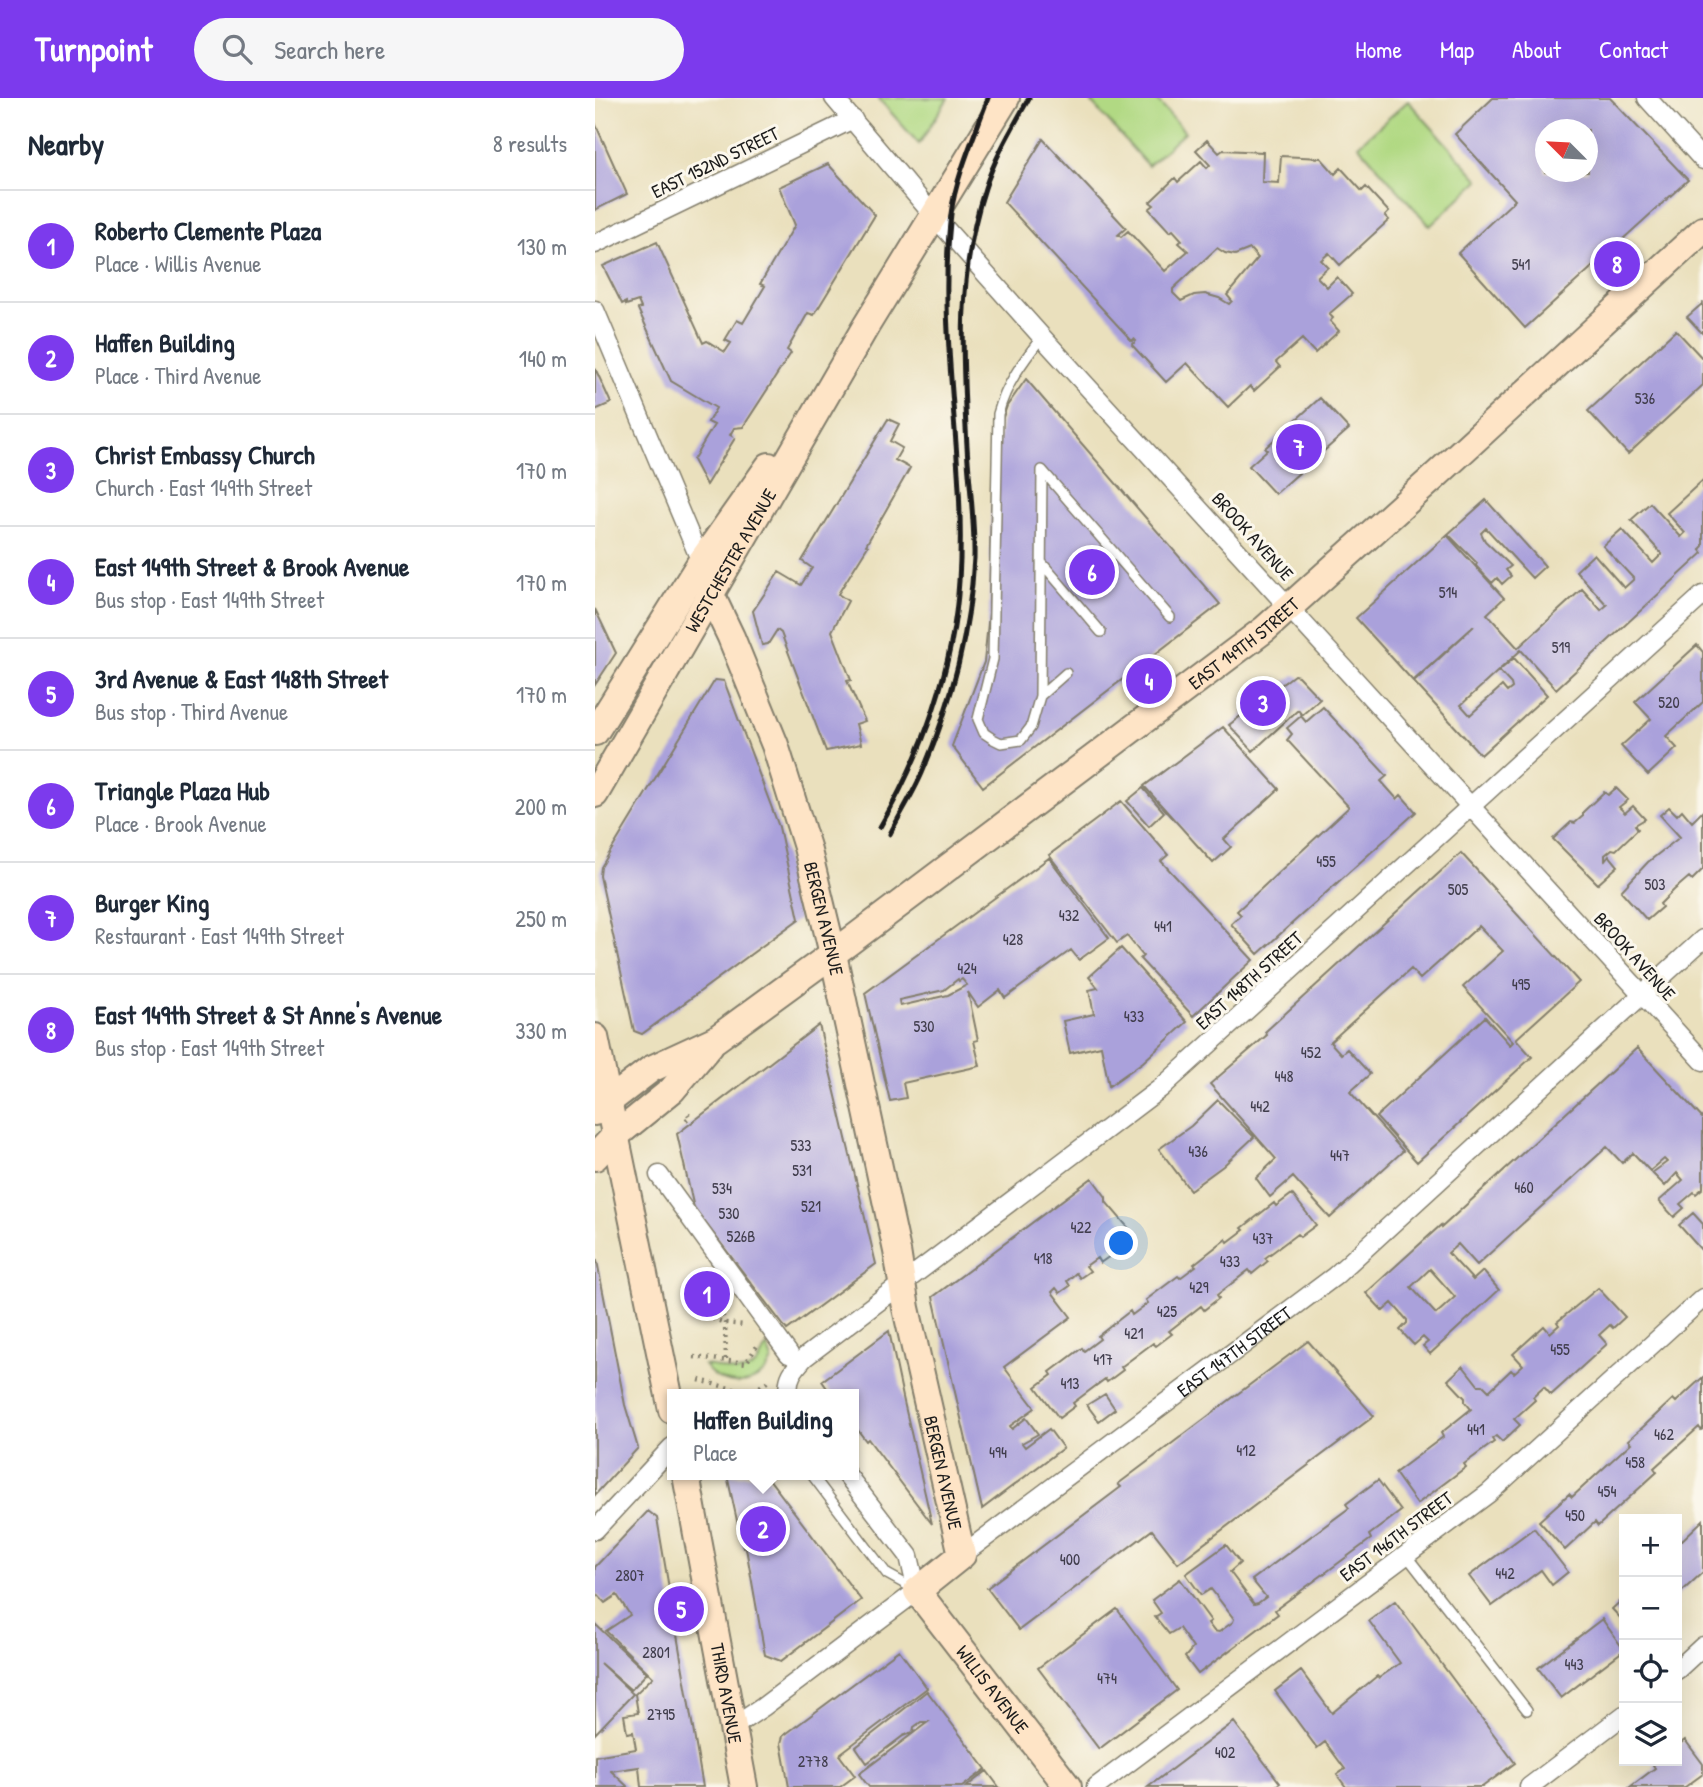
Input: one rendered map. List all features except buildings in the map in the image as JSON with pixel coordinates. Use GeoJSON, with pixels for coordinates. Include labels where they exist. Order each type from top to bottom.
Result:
{"type":"FeatureCollection","features":[{"type":"Feature","properties":{"kind":"main road","name":"WESTCHESTER AVENUE"},"geometry":{"type":"LineString","coordinates":[[595,794],[866,326],[1006,98]]}},
{"type":"Feature","properties":{"kind":"main road","name":"EAST 149TH STREET"},"geometry":{"type":"LineString","coordinates":[[602,1107],[651,1069],[716,1039],[1290,608],[1703,230]]}},
{"type":"Feature","properties":{"kind":"main road","name":"WESTCHESTER AVENUE"},"geometry":{"type":"LineString","coordinates":[[595,732],[701,562],[866,326]]}},
{"type":"Feature","properties":{"kind":"main road","name":"BERGEN AVENUE"},"geometry":{"type":"LineString","coordinates":[[701,562],[711,594],[775,745],[807,847],[962,1555]]}},
{"type":"Feature","properties":{"kind":"main road"},"geometry":{"type":"LineString","coordinates":[[595,1037],[602,1107],[614,1137],[669,1389]]}},
{"type":"Feature","properties":{"kind":"main road","name":"EAST 149TH STREET"},"geometry":{"type":"LineString","coordinates":[[595,1157],[614,1137],[672,1090],[716,1039]]}},
{"type":"Feature","properties":{"kind":"main road","name":"THIRD AVENUE"},"geometry":{"type":"LineString","coordinates":[[687,1480],[744,1787]]}},
{"type":"Feature","properties":{"kind":"main road","name":"EAST 147TH STREET"},"geometry":{"type":"LineString","coordinates":[[917,1591],[962,1555]]}},
{"type":"Feature","properties":{"kind":"main road","name":"WILLIS AVENUE"},"geometry":{"type":"LineString","coordinates":[[917,1591],[1068,1787]]}},
{"type":"Feature","properties":{"kind":"street","name":"BROOK AVENUE"},"geometry":{"type":"LineString","coordinates":[[834,98],[1042,337],[1703,1061]]}},
{"type":"Feature","properties":{"kind":"street"},"geometry":{"type":"LineString","coordinates":[[1647,98],[1703,160]]}},
{"type":"Feature","properties":{"kind":"street","name":"EAST 152ND STREET"},"geometry":{"type":"LineString","coordinates":[[595,244],[853,119]]}},
{"type":"Feature","properties":{"kind":"street","name":"BERGEN AVENUE"},"geometry":{"type":"LineString","coordinates":[[595,310],[701,562]]}},
{"type":"Feature","properties":{"kind":"street","name":"EAST 148TH STREET"},"geometry":{"type":"LineString","coordinates":[[793,1360],[814,1350],[1161,1088],[1703,595]]}},
{"type":"Feature","properties":{"kind":"street","name":"EAST 147TH STREET"},"geometry":{"type":"LineString","coordinates":[[962,1555],[1335,1276],[1703,939]]}},
{"type":"Feature","properties":{"kind":"street"},"geometry":{"type":"LineString","coordinates":[[659,1175],[793,1360],[789,1389]]}},
{"type":"Feature","properties":{"kind":"street","name":"EAST 146TH STREET"},"geometry":{"type":"LineString","coordinates":[[1096,1787],[1489,1493],[1703,1298]]}},
{"type":"Feature","properties":{"kind":"street"},"geometry":{"type":"LineString","coordinates":[[595,1530],[667,1452]]}},
{"type":"Feature","properties":{"kind":"street","name":"WILLIS AVENUE"},"geometry":{"type":"LineString","coordinates":[[852,1480],[909,1556],[917,1591]]}},
{"type":"Feature","properties":{"kind":"street","name":"EAST 147TH STREET"},"geometry":{"type":"LineString","coordinates":[[733,1727],[917,1591]]}},
{"type":"Feature","properties":{"kind":"street"},"geometry":{"type":"LineString","coordinates":[[1682,1665],[1703,1646]]}},
{"type":"Feature","properties":{"kind":"street"},"geometry":{"type":"LineString","coordinates":[[1529,1787],[1619,1719]]}},
{"type":"Feature","properties":{"kind":"lane"},"geometry":{"type":"LineString","coordinates":[[1042,337],[1022,361],[1009,383],[998,414],[993,659],[978,719],[983,733],[1002,743],[1021,740],[1031,727],[1040,696],[1042,470],[1170,617]]}},
{"type":"Feature","properties":{"kind":"lane"},"geometry":{"type":"LineString","coordinates":[[1041,562],[1101,632]]}},
{"type":"Feature","properties":{"kind":"lane"},"geometry":{"type":"LineString","coordinates":[[1040,696],[1066,673]]}},
{"type":"Feature","properties":{"kind":"lane","name":"WILLIS AVENUE"},"geometry":{"type":"LineString","coordinates":[[816,1480],[887,1574],[917,1591]]}},
{"type":"Feature","properties":{"kind":"lane"},"geometry":{"type":"LineString","coordinates":[[1406,1555],[1527,1710]]}},
{"type":"Feature","properties":{"kind":"path"},"geometry":{"type":"LineString","coordinates":[[709,1272],[725,1323],[726,1360]]}},
{"type":"Feature","properties":{"kind":"path"},"geometry":{"type":"LineString","coordinates":[[686,1309],[725,1323],[770,1328],[746,1363],[694,1357]]}},
{"type":"Feature","properties":{"kind":"path"},"geometry":{"type":"LineString","coordinates":[[756,1389],[793,1360]]}},
{"type":"Feature","properties":{"kind":"path"},"geometry":{"type":"LineString","coordinates":[[699,1380],[733,1389]]}},
{"type":"Feature","properties":{"kind":"green space"},"geometry":{"type":"Polygon","coordinates":[[[878,98],[948,98],[919,144],[878,98]]]}},
{"type":"Feature","properties":{"kind":"green space"},"geometry":{"type":"Polygon","coordinates":[[[1097,98],[1155,98],[1185,132],[1148,166],[1092,103],[1097,98]]]}},
{"type":"Feature","properties":{"kind":"green space"},"geometry":{"type":"Polygon","coordinates":[[[1408,101],[1479,180],[1430,226],[1358,145],[1408,101]]]}},
{"type":"Feature","properties":{"kind":"green space"},"geometry":{"type":"Polygon","coordinates":[[[767,1346],[772,1360],[759,1377],[750,1381],[740,1383],[720,1379],[704,1365],[736,1371],[748,1370],[758,1362],[767,1346]]]}},
{"type":"Feature","properties":{"kind":"railway"},"geometry":{"type":"LineString","coordinates":[[880,827],[923,739],[943,677],[956,613],[959,581],[959,489],[949,352],[947,260],[953,200],[988,98]]}},
{"type":"Feature","properties":{"kind":"railway"},"geometry":{"type":"LineString","coordinates":[[890,834],[918,781],[942,721],[963,641],[974,558],[963,349],[966,284],[976,220],[989,176],[1029,98]]}},
{"type":"Feature","properties":{"kind":"place","name":"East 149th Street & St Anne's Avenue"},"geometry":{"type":"Point","coordinates":[1617,264]}},
{"type":"Feature","properties":{"kind":"place","name":"Burger King"},"geometry":{"type":"Point","coordinates":[1299,447]}},
{"type":"Feature","properties":{"kind":"place","name":"Triangle Plaza Hub"},"geometry":{"type":"Point","coordinates":[1092,572]}},
{"type":"Feature","properties":{"kind":"place","name":"East 149th Street & Brook Avenue"},"geometry":{"type":"Point","coordinates":[1149,681]}},
{"type":"Feature","properties":{"kind":"place","name":"Christ Embassy Church"},"geometry":{"type":"Point","coordinates":[1263,703]}},
{"type":"Feature","properties":{"kind":"place","name":"Roberto Clemente Plaza"},"geometry":{"type":"Point","coordinates":[707,1294]}},
{"type":"Feature","properties":{"kind":"place","name":"Haffen Building"},"geometry":{"type":"Point","coordinates":[763,1529]}},
{"type":"Feature","properties":{"kind":"place","name":"3rd Avenue & East 148th Street"},"geometry":{"type":"Point","coordinates":[681,1609]}}]}
